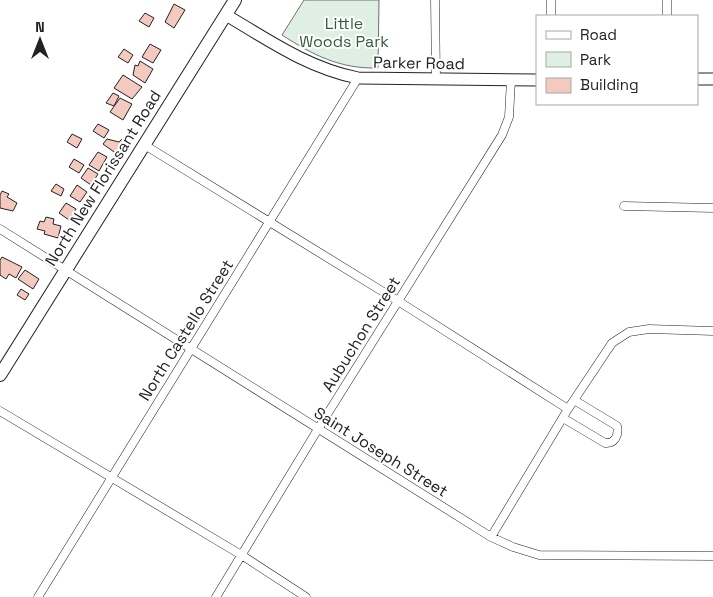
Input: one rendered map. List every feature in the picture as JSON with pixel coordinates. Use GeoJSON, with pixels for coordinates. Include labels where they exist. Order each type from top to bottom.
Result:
{"type":"FeatureCollection","features":[{"type":"Feature","properties":{"kind":"main road","name":"North New Florissant Road"},"geometry":{"type":"LineString","coordinates":[[0,375],[235,0]]}},
{"type":"Feature","properties":{"kind":"main road","name":"Parker Road"},"geometry":{"type":"LineString","coordinates":[[226,15],[309,64],[358,78],[536,80]]}},
{"type":"Feature","properties":{"kind":"main road"},"geometry":{"type":"LineString","coordinates":[[698,80],[713,80]]}},
{"type":"Feature","properties":{"kind":"street"},"geometry":{"type":"LineString","coordinates":[[435,0],[436,80]]}},
{"type":"Feature","properties":{"kind":"street"},"geometry":{"type":"LineString","coordinates":[[551,0],[551,15]]}},
{"type":"Feature","properties":{"kind":"street"},"geometry":{"type":"LineString","coordinates":[[667,0],[667,15]]}},
{"type":"Feature","properties":{"kind":"street","name":"North Castello Street"},"geometry":{"type":"LineString","coordinates":[[38,597],[358,78]]}},
{"type":"Feature","properties":{"kind":"street","name":"Aubuchon Street"},"geometry":{"type":"LineString","coordinates":[[216,597],[243,556],[318,429],[502,135],[509,118],[511,80]]}},
{"type":"Feature","properties":{"kind":"street"},"geometry":{"type":"LineString","coordinates":[[143,144],[398,301],[568,409]]}},
{"type":"Feature","properties":{"kind":"street"},"geometry":{"type":"LineString","coordinates":[[624,206],[713,208]]}},
{"type":"Feature","properties":{"kind":"street","name":"Saint Joseph Street"},"geometry":{"type":"LineString","coordinates":[[0,229],[491,537],[513,548],[539,555],[713,556]]}},
{"type":"Feature","properties":{"kind":"street"},"geometry":{"type":"LineString","coordinates":[[491,537],[568,409],[612,343],[629,332],[649,329],[713,331]]}},
{"type":"Feature","properties":{"kind":"street"},"geometry":{"type":"LineString","coordinates":[[563,418],[605,443],[610,443],[616,439],[617,426],[574,400]]}},
{"type":"Feature","properties":{"kind":"street"},"geometry":{"type":"LineString","coordinates":[[0,411],[243,556],[306,597]]}},
{"type":"Feature","properties":{"kind":"green space","name":"Little Woods Park"},"geometry":{"type":"Polygon","coordinates":[[[304,0],[379,0],[378,68],[351,66],[327,59],[305,49],[282,35],[304,0]]]}},
{"type":"Feature","properties":{"kind":"building"},"geometry":{"type":"Polygon","coordinates":[[[174,4],[185,10],[174,28],[165,22],[174,4]]]}},
{"type":"Feature","properties":{"kind":"building"},"geometry":{"type":"Polygon","coordinates":[[[145,13],[154,18],[149,27],[139,21],[145,13]]]}},
{"type":"Feature","properties":{"kind":"building"},"geometry":{"type":"Polygon","coordinates":[[[150,44],[161,50],[153,63],[142,57],[150,44]]]}},
{"type":"Feature","properties":{"kind":"building"},"geometry":{"type":"Polygon","coordinates":[[[124,49],[133,55],[128,63],[118,57],[124,49]]]}},
{"type":"Feature","properties":{"kind":"building"},"geometry":{"type":"Polygon","coordinates":[[[140,61],[153,69],[145,83],[133,75],[135,65],[138,66],[140,61]]]}},
{"type":"Feature","properties":{"kind":"building"},"geometry":{"type":"Polygon","coordinates":[[[123,75],[142,87],[132,99],[114,88],[123,75]]]}},
{"type":"Feature","properties":{"kind":"building"},"geometry":{"type":"Polygon","coordinates":[[[113,93],[119,96],[114,106],[106,103],[113,93]]]}},
{"type":"Feature","properties":{"kind":"building"},"geometry":{"type":"Polygon","coordinates":[[[120,98],[132,104],[123,120],[110,112],[120,98]]]}},
{"type":"Feature","properties":{"kind":"building"},"geometry":{"type":"Polygon","coordinates":[[[98,124],[109,130],[104,138],[93,131],[98,124]]]}},
{"type":"Feature","properties":{"kind":"building"},"geometry":{"type":"Polygon","coordinates":[[[72,134],[82,139],[77,148],[67,142],[72,134]]]}},
{"type":"Feature","properties":{"kind":"building"},"geometry":{"type":"Polygon","coordinates":[[[107,139],[119,142],[122,139],[129,144],[121,157],[103,144],[107,139]]]}},
{"type":"Feature","properties":{"kind":"building"},"geometry":{"type":"Polygon","coordinates":[[[98,152],[107,157],[99,171],[89,165],[98,152]]]}},
{"type":"Feature","properties":{"kind":"building"},"geometry":{"type":"Polygon","coordinates":[[[74,159],[84,165],[79,173],[69,167],[74,159]]]}},
{"type":"Feature","properties":{"kind":"building"},"geometry":{"type":"Polygon","coordinates":[[[88,168],[98,174],[91,185],[81,178],[88,168]]]}},
{"type":"Feature","properties":{"kind":"building"},"geometry":{"type":"Polygon","coordinates":[[[56,184],[64,189],[61,196],[51,191],[56,184]]]}},
{"type":"Feature","properties":{"kind":"building"},"geometry":{"type":"Polygon","coordinates":[[[77,185],[87,192],[80,202],[70,196],[77,185]]]}},
{"type":"Feature","properties":{"kind":"building"},"geometry":{"type":"Polygon","coordinates":[[[2,191],[9,194],[7,197],[17,203],[13,211],[0,208],[0,195],[2,191]]]}},
{"type":"Feature","properties":{"kind":"building"},"geometry":{"type":"Polygon","coordinates":[[[66,203],[76,209],[69,220],[59,213],[66,203]]]}},
{"type":"Feature","properties":{"kind":"building"},"geometry":{"type":"Polygon","coordinates":[[[46,217],[54,219],[53,224],[61,226],[58,238],[44,234],[45,231],[37,229],[40,221],[44,222],[46,217]]]}},
{"type":"Feature","properties":{"kind":"building"},"geometry":{"type":"Polygon","coordinates":[[[2,257],[22,267],[16,278],[9,274],[6,279],[0,275],[0,260],[2,257]]]}},
{"type":"Feature","properties":{"kind":"building"},"geometry":{"type":"Polygon","coordinates":[[[25,270],[39,279],[33,289],[18,279],[25,270]]]}},
{"type":"Feature","properties":{"kind":"building"},"geometry":{"type":"Polygon","coordinates":[[[21,289],[29,294],[25,300],[17,295],[21,289]]]}}]}
